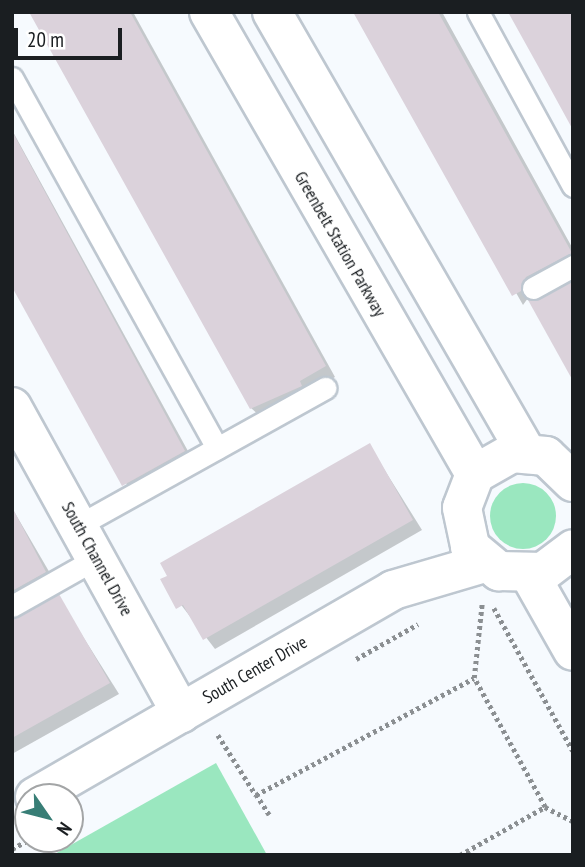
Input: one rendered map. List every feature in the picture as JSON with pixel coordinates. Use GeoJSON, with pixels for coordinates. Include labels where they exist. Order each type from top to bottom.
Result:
{"type":"FeatureCollection","features":[{"type":"Feature","properties":{"kind":"street","name":"Greenbelt Station Parkway"},"geometry":{"type":"LineString","coordinates":[[209,12],[475,474]]}},
{"type":"Feature","properties":{"kind":"street"},"geometry":{"type":"LineString","coordinates":[[272,12],[526,452],[571,474]]}},
{"type":"Feature","properties":{"kind":"street","name":"South Channel Drive"},"geometry":{"type":"LineString","coordinates":[[15,417],[79,525],[181,713]]}},
{"type":"Feature","properties":{"kind":"street"},"geometry":{"type":"LineString","coordinates":[[526,452],[498,457],[475,474],[466,490],[462,526],[485,563],[530,575],[555,567],[573,549]]}},
{"type":"Feature","properties":{"kind":"street","name":"South Center Drive"},"geometry":{"type":"LineString","coordinates":[[58,783],[393,590],[485,563]]}},
{"type":"Feature","properties":{"kind":"street"},"geometry":{"type":"LineString","coordinates":[[530,575],[573,651]]}},
{"type":"Feature","properties":{"kind":"lane"},"geometry":{"type":"LineString","coordinates":[[478,12],[573,186]]}},
{"type":"Feature","properties":{"kind":"lane"},"geometry":{"type":"LineString","coordinates":[[12,78],[217,448]]}},
{"type":"Feature","properties":{"kind":"lane"},"geometry":{"type":"LineString","coordinates":[[533,288],[573,266]]}},
{"type":"Feature","properties":{"kind":"lane"},"geometry":{"type":"LineString","coordinates":[[79,525],[326,388]]}},
{"type":"Feature","properties":{"kind":"lane"},"geometry":{"type":"LineString","coordinates":[[12,606],[97,558]]}},
{"type":"Feature","properties":{"kind":"path"},"geometry":{"type":"LineString","coordinates":[[573,751],[484,588],[474,678],[545,807],[573,821]]}},
{"type":"Feature","properties":{"kind":"path"},"geometry":{"type":"LineString","coordinates":[[256,796],[474,678]]}},
{"type":"Feature","properties":{"kind":"path"},"geometry":{"type":"LineString","coordinates":[[218,735],[269,815]]}},
{"type":"Feature","properties":{"kind":"path"},"geometry":{"type":"LineString","coordinates":[[460,855],[545,807]]}},
{"type":"Feature","properties":{"kind":"green space"},"geometry":{"type":"Polygon","coordinates":[[[523,483],[546,493],[556,516],[546,539],[523,549],[500,539],[490,516],[500,493],[523,483]]]}},
{"type":"Feature","properties":{"kind":"green space"},"geometry":{"type":"Polygon","coordinates":[[[216,763],[267,855],[53,855],[84,853],[84,838],[216,763]]]}},
{"type":"Feature","properties":{"kind":"building"},"geometry":{"type":"Polygon","coordinates":[[[29,12],[130,12],[326,366],[300,381],[302,386],[250,409],[29,12]]]}},
{"type":"Feature","properties":{"kind":"building"},"geometry":{"type":"Polygon","coordinates":[[[353,12],[438,12],[572,253],[526,277],[521,291],[512,296],[353,12]]]}},
{"type":"Feature","properties":{"kind":"building"},"geometry":{"type":"Polygon","coordinates":[[[508,12],[573,12],[573,130],[538,66],[508,12]]]}},
{"type":"Feature","properties":{"kind":"building"},"geometry":{"type":"Polygon","coordinates":[[[12,131],[185,451],[122,486],[12,287],[12,131]]]}},
{"type":"Feature","properties":{"kind":"building"},"geometry":{"type":"Polygon","coordinates":[[[573,281],[573,381],[528,300],[573,281]]]}},
{"type":"Feature","properties":{"kind":"building"},"geometry":{"type":"Polygon","coordinates":[[[370,443],[413,520],[203,640],[183,605],[176,609],[160,579],[167,576],[160,563],[370,443]]]}},
{"type":"Feature","properties":{"kind":"building"},"geometry":{"type":"Polygon","coordinates":[[[12,507],[46,572],[12,591],[12,507]]]}},
{"type":"Feature","properties":{"kind":"building"},"geometry":{"type":"Polygon","coordinates":[[[59,594],[110,683],[12,738],[12,619],[59,594]]]}}]}
